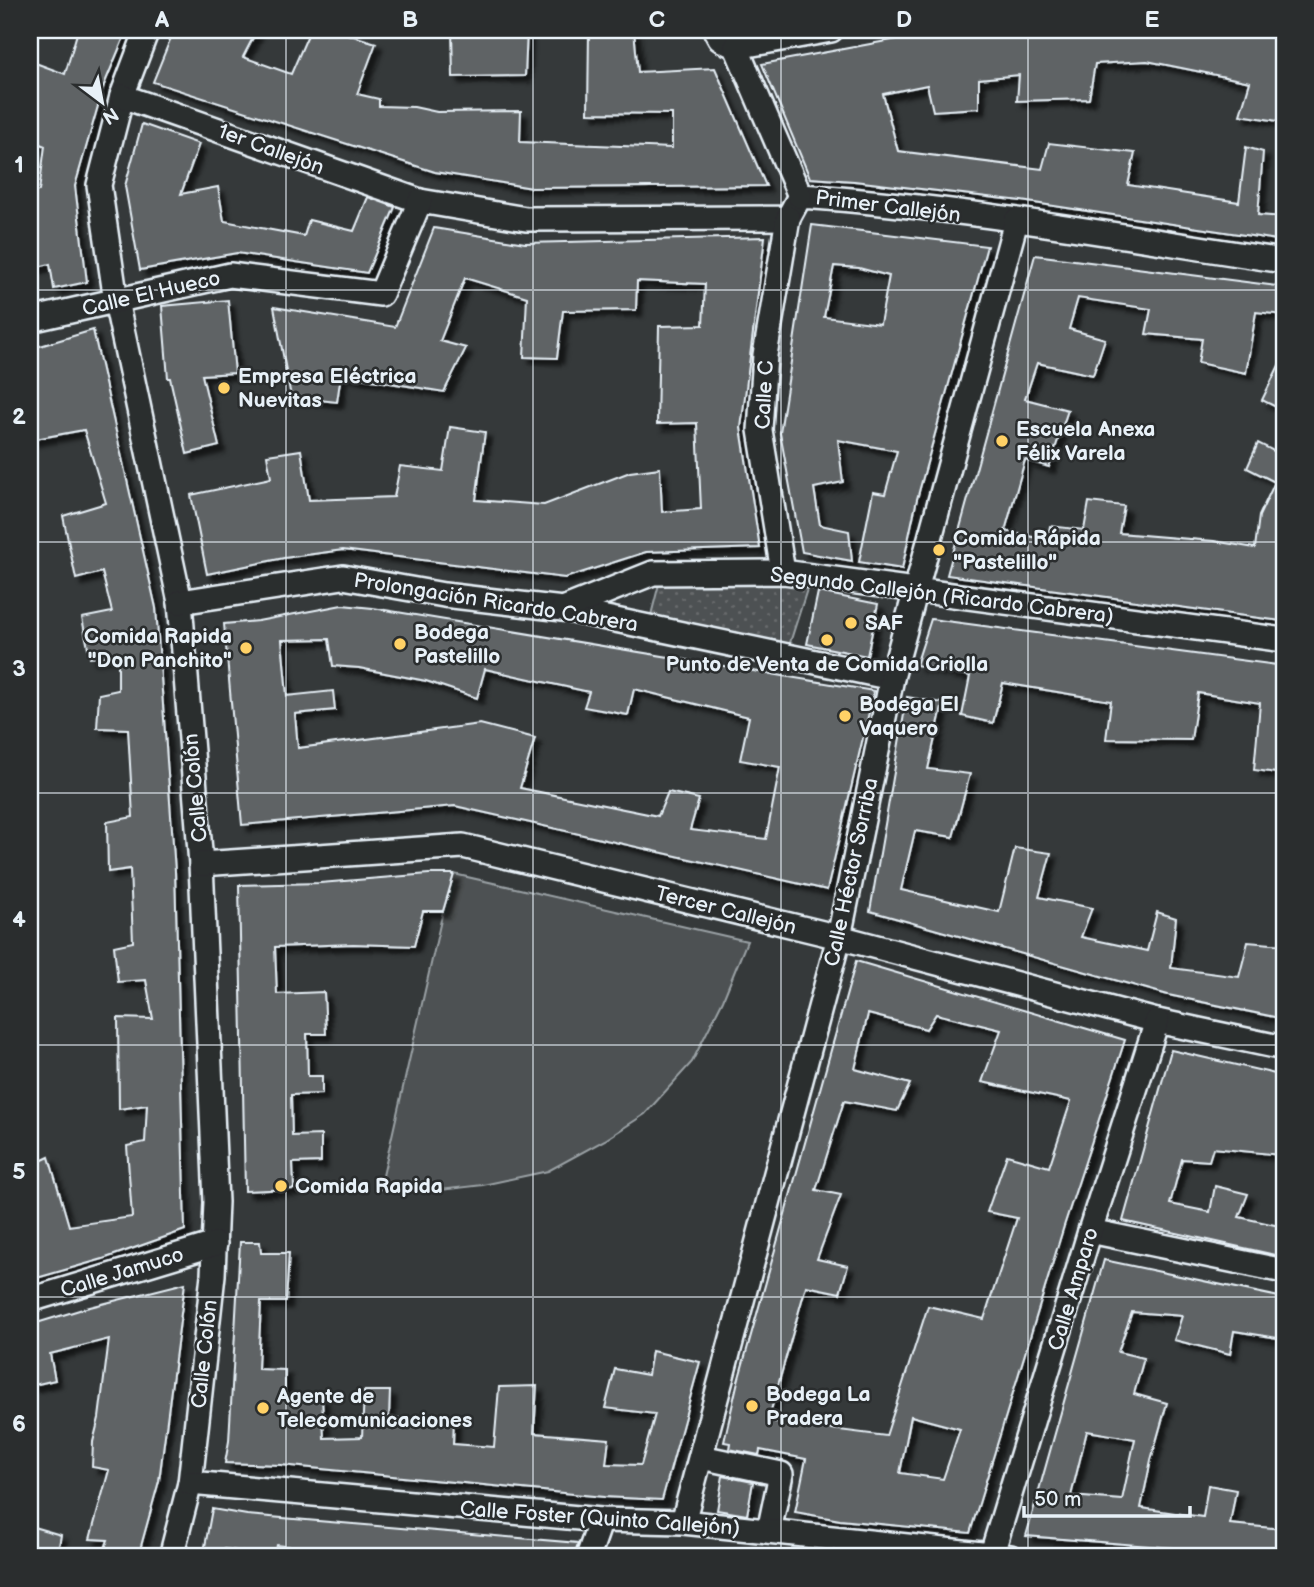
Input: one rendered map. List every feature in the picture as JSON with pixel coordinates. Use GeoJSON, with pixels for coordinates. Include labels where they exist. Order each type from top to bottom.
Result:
{"type":"FeatureCollection","features":[{"type":"Feature","properties":{"kind":"street","name":"Calle Colón"},"geometry":{"type":"LineString","coordinates":[[147,30],[122,96],[99,185],[116,301],[180,602],[201,864],[216,1202],[215,1244],[190,1483],[171,1557]]}},
{"type":"Feature","properties":{"kind":"street"},"geometry":{"type":"LineString","coordinates":[[715,30],[720,39],[736,47],[831,30]]}},
{"type":"Feature","properties":{"kind":"street"},"geometry":{"type":"LineString","coordinates":[[736,47],[800,196]]}},
{"type":"Feature","properties":{"kind":"street","name":"1er Callejón"},"geometry":{"type":"LineString","coordinates":[[122,96],[420,201]]}},
{"type":"Feature","properties":{"kind":"street","name":"Primer Callejón"},"geometry":{"type":"LineString","coordinates":[[420,201],[526,219],[788,218],[800,196],[849,199],[1284,261]]}},
{"type":"Feature","properties":{"kind":"street","name":"Calle El Hueco"},"geometry":{"type":"LineString","coordinates":[[30,320],[230,275],[381,294],[420,201]]}},
{"type":"Feature","properties":{"kind":"street","name":"Calle C"},"geometry":{"type":"LineString","coordinates":[[783,572],[760,430],[765,355],[788,218]]}},
{"type":"Feature","properties":{"kind":"street","name":"Calle Héctor Sorriba"},"geometry":{"type":"LineString","coordinates":[[683,1522],[839,937],[892,678],[1016,221]]}},
{"type":"Feature","properties":{"kind":"street","name":"Segundo Callejón (Ricardo Cabrera)"},"geometry":{"type":"LineString","coordinates":[[563,609],[653,573],[783,572],[1284,640]]}},
{"type":"Feature","properties":{"kind":"street","name":"Prolongación Ricardo Cabrera"},"geometry":{"type":"LineString","coordinates":[[180,602],[343,577],[444,595],[563,609],[892,678]]}},
{"type":"Feature","properties":{"kind":"street","name":"Tercer Callejón"},"geometry":{"type":"LineString","coordinates":[[201,864],[464,846],[839,937],[1157,1021],[1284,1048]]}},
{"type":"Feature","properties":{"kind":"street","name":"Calle Amparo"},"geometry":{"type":"LineString","coordinates":[[998,1557],[1090,1231],[1157,1021]]}},
{"type":"Feature","properties":{"kind":"street"},"geometry":{"type":"LineString","coordinates":[[1090,1231],[1284,1271]]}},
{"type":"Feature","properties":{"kind":"street","name":"Calle Jamuco"},"geometry":{"type":"LineString","coordinates":[[30,1300],[215,1244]]}},
{"type":"Feature","properties":{"kind":"street"},"geometry":{"type":"LineString","coordinates":[[701,1457],[781,1474],[769,1531]]}},
{"type":"Feature","properties":{"kind":"street","name":"Calle Foster (Quinto Callejón)"},"geometry":{"type":"LineString","coordinates":[[190,1483],[601,1520],[683,1522],[998,1557]]}},
{"type":"Feature","properties":{"kind":"street"},"geometry":{"type":"LineString","coordinates":[[588,1557],[601,1520]]}},
{"type":"Feature","properties":{"kind":"shaded area"},"geometry":{"type":"Polygon","coordinates":[[[781,581],[808,586],[788,649],[650,619],[659,584],[781,581]]]}},
{"type":"Feature","properties":{"kind":"shaded area"},"geometry":{"type":"Polygon","coordinates":[[[454,874],[747,941],[723,1000],[692,1062],[645,1114],[605,1140],[548,1171],[483,1185],[423,1192],[380,1189],[443,911],[454,874]]]}},
{"type":"Feature","properties":{"kind":"building"},"geometry":{"type":"Polygon","coordinates":[[[78,30],[127,30],[104,85],[75,186],[87,282],[54,289],[50,264],[30,269],[30,193],[39,191],[45,146],[30,140],[30,61],[65,74],[78,30]]]}},
{"type":"Feature","properties":{"kind":"building"},"geometry":{"type":"Polygon","coordinates":[[[174,30],[257,30],[243,57],[291,74],[310,30],[334,30],[376,43],[357,94],[379,99],[379,106],[414,107],[437,112],[521,111],[520,142],[672,148],[672,114],[588,113],[589,30],[634,30],[638,72],[715,68],[766,186],[532,188],[435,172],[153,82],[174,30]]]}},
{"type":"Feature","properties":{"kind":"building"},"geometry":{"type":"Polygon","coordinates":[[[452,30],[527,30],[525,76],[453,77],[452,30]]]}},
{"type":"Feature","properties":{"kind":"building"},"geometry":{"type":"Polygon","coordinates":[[[973,30],[1228,30],[1284,38],[1284,122],[1240,115],[1250,82],[1147,61],[1095,64],[1089,99],[1017,101],[1019,75],[979,79],[979,108],[933,111],[927,85],[883,94],[898,151],[1042,169],[1049,143],[1135,153],[1128,185],[1239,202],[1246,147],[1263,152],[1258,215],[1284,217],[1284,241],[1021,201],[810,178],[762,64],[919,35],[973,30]]]}},
{"type":"Feature","properties":{"kind":"building"},"geometry":{"type":"Polygon","coordinates":[[[142,124],[199,144],[181,194],[218,187],[224,221],[304,236],[309,220],[354,231],[368,197],[395,207],[367,273],[237,253],[140,270],[125,186],[142,124]]]}},
{"type":"Feature","properties":{"kind":"building"},"geometry":{"type":"Polygon","coordinates":[[[812,225],[987,246],[917,499],[902,569],[859,562],[873,492],[885,494],[897,451],[838,440],[843,482],[814,488],[820,525],[849,531],[852,561],[802,552],[780,433],[812,225]],[[834,266],[824,317],[880,324],[889,276],[859,268],[834,266]]]}},
{"type":"Feature","properties":{"kind":"building"},"geometry":{"type":"Polygon","coordinates":[[[434,228],[525,243],[765,237],[741,428],[760,548],[646,552],[565,578],[343,550],[284,558],[207,574],[191,495],[271,478],[267,455],[301,450],[309,500],[394,497],[400,466],[443,471],[450,427],[485,432],[476,500],[544,505],[630,472],[660,468],[662,512],[701,509],[697,423],[657,424],[659,326],[703,325],[705,284],[637,281],[636,310],[563,311],[557,358],[524,357],[527,297],[465,278],[440,341],[466,348],[444,392],[341,375],[337,402],[291,397],[274,307],[395,327],[434,228]]]}},
{"type":"Feature","properties":{"kind":"building"},"geometry":{"type":"Polygon","coordinates":[[[1035,255],[1284,287],[1284,315],[1256,312],[1246,373],[1198,363],[1202,339],[1146,334],[1151,309],[1078,298],[1069,329],[1105,339],[1093,375],[1037,363],[1025,399],[1068,410],[1049,467],[1025,460],[1005,531],[1047,540],[1050,526],[1084,530],[1089,502],[1124,506],[1119,533],[1214,541],[1255,548],[1259,516],[1275,482],[1247,468],[1258,443],[1284,456],[1284,605],[1281,621],[947,575],[1035,255]]]}},
{"type":"Feature","properties":{"kind":"building"},"geometry":{"type":"Polygon","coordinates":[[[228,300],[235,373],[202,375],[219,446],[187,454],[168,378],[162,306],[228,300]]]}},
{"type":"Feature","properties":{"kind":"building"},"geometry":{"type":"Polygon","coordinates":[[[93,330],[156,608],[175,871],[185,1230],[103,1259],[30,1280],[30,1224],[36,1222],[30,1195],[30,1166],[49,1157],[69,1226],[132,1217],[127,1146],[145,1142],[147,1105],[119,1109],[118,1018],[153,1019],[146,980],[118,982],[114,946],[133,942],[130,869],[108,872],[107,822],[133,817],[128,729],[97,728],[99,694],[118,690],[118,655],[90,658],[82,618],[112,612],[102,572],[76,579],[63,516],[106,503],[84,430],[30,440],[30,349],[93,330]]]}},
{"type":"Feature","properties":{"kind":"building"},"geometry":{"type":"Polygon","coordinates":[[[1284,355],[1284,411],[1262,400],[1284,355]]]}},
{"type":"Feature","properties":{"kind":"building"},"geometry":{"type":"Polygon","coordinates":[[[818,592],[878,604],[867,656],[807,644],[818,592]]]}},
{"type":"Feature","properties":{"kind":"building"},"geometry":{"type":"Polygon","coordinates":[[[342,605],[373,608],[874,691],[827,890],[455,806],[242,825],[224,624],[258,621],[342,605]],[[329,639],[282,640],[287,696],[333,691],[335,710],[295,714],[298,748],[480,724],[535,738],[520,788],[658,816],[668,792],[699,799],[690,830],[766,839],[780,767],[740,760],[749,717],[634,689],[628,715],[584,707],[589,692],[485,669],[477,698],[426,681],[359,668],[333,666],[329,639]]]}},
{"type":"Feature","properties":{"kind":"building"},"geometry":{"type":"Polygon","coordinates":[[[931,619],[1284,666],[1284,774],[1254,770],[1260,703],[1198,693],[1191,740],[1106,739],[1111,701],[1003,683],[993,723],[962,716],[970,676],[916,665],[931,619]]]}},
{"type":"Feature","properties":{"kind":"building"},"geometry":{"type":"Polygon","coordinates":[[[907,697],[943,703],[928,769],[970,774],[953,837],[915,831],[901,890],[999,912],[1015,848],[1051,853],[1039,897],[1092,908],[1081,937],[1147,951],[1157,912],[1176,918],[1171,968],[1239,977],[1248,942],[1284,945],[1284,1019],[1168,995],[870,911],[907,697]]]}},
{"type":"Feature","properties":{"kind":"building"},"geometry":{"type":"Polygon","coordinates":[[[454,874],[443,911],[423,911],[414,946],[353,944],[275,947],[277,994],[324,992],[326,1034],[307,1034],[308,1076],[322,1076],[322,1094],[291,1095],[292,1136],[321,1135],[321,1162],[293,1163],[294,1189],[245,1191],[239,885],[320,883],[454,874]]]}},
{"type":"Feature","properties":{"kind":"building"},"geometry":{"type":"Polygon","coordinates":[[[856,961],[1125,1040],[1064,1226],[970,1533],[840,1520],[795,1512],[806,1459],[760,1450],[759,1455],[729,1449],[730,1443],[724,1442],[737,1385],[856,961]],[[868,1014],[855,1069],[910,1084],[897,1111],[844,1101],[816,1190],[841,1195],[817,1259],[848,1266],[840,1293],[806,1286],[768,1421],[886,1436],[928,1306],[984,1319],[1017,1218],[987,1212],[1007,1155],[1049,1167],[1071,1101],[982,1082],[1001,1030],[936,1014],[926,1029],[868,1014]],[[911,1416],[900,1473],[943,1479],[960,1429],[911,1416]]]}},
{"type":"Feature","properties":{"kind":"building"},"geometry":{"type":"Polygon","coordinates":[[[1171,1050],[1284,1076],[1284,1137],[1280,1155],[1213,1148],[1209,1161],[1182,1159],[1170,1204],[1210,1212],[1215,1186],[1248,1194],[1239,1217],[1284,1227],[1284,1257],[1123,1221],[1171,1050]]]}},
{"type":"Feature","properties":{"kind":"building"},"geometry":{"type":"Polygon","coordinates":[[[240,1242],[260,1242],[261,1253],[289,1253],[286,1302],[261,1302],[258,1369],[285,1370],[285,1396],[322,1397],[324,1438],[362,1437],[364,1391],[390,1391],[389,1418],[454,1418],[453,1444],[494,1447],[499,1387],[537,1386],[534,1433],[609,1439],[606,1464],[641,1465],[655,1414],[605,1408],[615,1369],[648,1375],[652,1351],[700,1362],[662,1500],[604,1497],[281,1465],[225,1463],[229,1441],[240,1242]]]}},
{"type":"Feature","properties":{"kind":"building"},"geometry":{"type":"Polygon","coordinates":[[[1104,1260],[1284,1298],[1284,1339],[1234,1331],[1230,1354],[1174,1340],[1182,1316],[1132,1312],[1118,1352],[1144,1358],[1134,1394],[1167,1403],[1141,1508],[1203,1517],[1208,1485],[1236,1490],[1230,1524],[1284,1529],[1284,1557],[1224,1556],[1174,1548],[1026,1536],[1104,1260]],[[1087,1431],[1071,1496],[1122,1500],[1135,1439],[1087,1431]]]}},
{"type":"Feature","properties":{"kind":"building"},"geometry":{"type":"Polygon","coordinates":[[[185,1283],[159,1481],[138,1557],[102,1557],[108,1540],[90,1539],[109,1470],[92,1467],[93,1442],[99,1418],[109,1339],[50,1354],[55,1380],[30,1386],[30,1325],[185,1283]]]}},
{"type":"Feature","properties":{"kind":"building"},"geometry":{"type":"Polygon","coordinates":[[[723,1476],[753,1482],[747,1515],[717,1510],[723,1476]]]}},
{"type":"Feature","properties":{"kind":"building"},"geometry":{"type":"Polygon","coordinates":[[[212,1509],[247,1515],[578,1543],[574,1557],[382,1557],[277,1545],[274,1557],[224,1549],[223,1557],[203,1557],[212,1509]]]}},
{"type":"Feature","properties":{"kind":"building"},"geometry":{"type":"Polygon","coordinates":[[[30,1526],[61,1535],[57,1557],[30,1557],[30,1526]]]}},
{"type":"Feature","properties":{"kind":"place","name":"Empresa Eléctrica Nuevitas"},"geometry":{"type":"Point","coordinates":[224,388]}},
{"type":"Feature","properties":{"kind":"place","name":"Escuela Anexa Félix Varela"},"geometry":{"type":"Point","coordinates":[1002,441]}},
{"type":"Feature","properties":{"kind":"place","name":"Comida Rápida \"Pastelillo\""},"geometry":{"type":"Point","coordinates":[939,550]}},
{"type":"Feature","properties":{"kind":"place","name":"SAF"},"geometry":{"type":"Point","coordinates":[851,623]}},
{"type":"Feature","properties":{"kind":"place","name":"Punto de Venta de Comida Criolla"},"geometry":{"type":"Point","coordinates":[827,640]}},
{"type":"Feature","properties":{"kind":"place","name":"Bodega Pastelillo"},"geometry":{"type":"Point","coordinates":[400,644]}},
{"type":"Feature","properties":{"kind":"place","name":"Comida Rapida \"Don Panchito\""},"geometry":{"type":"Point","coordinates":[246,648]}},
{"type":"Feature","properties":{"kind":"place","name":"Bodega El Vaquero"},"geometry":{"type":"Point","coordinates":[845,716]}},
{"type":"Feature","properties":{"kind":"place","name":"Comida Rapida"},"geometry":{"type":"Point","coordinates":[281,1186]}},
{"type":"Feature","properties":{"kind":"place","name":"Bodega La Pradera"},"geometry":{"type":"Point","coordinates":[752,1406]}},
{"type":"Feature","properties":{"kind":"place","name":"Agente de Telecomunicaciones"},"geometry":{"type":"Point","coordinates":[263,1408]}}]}
